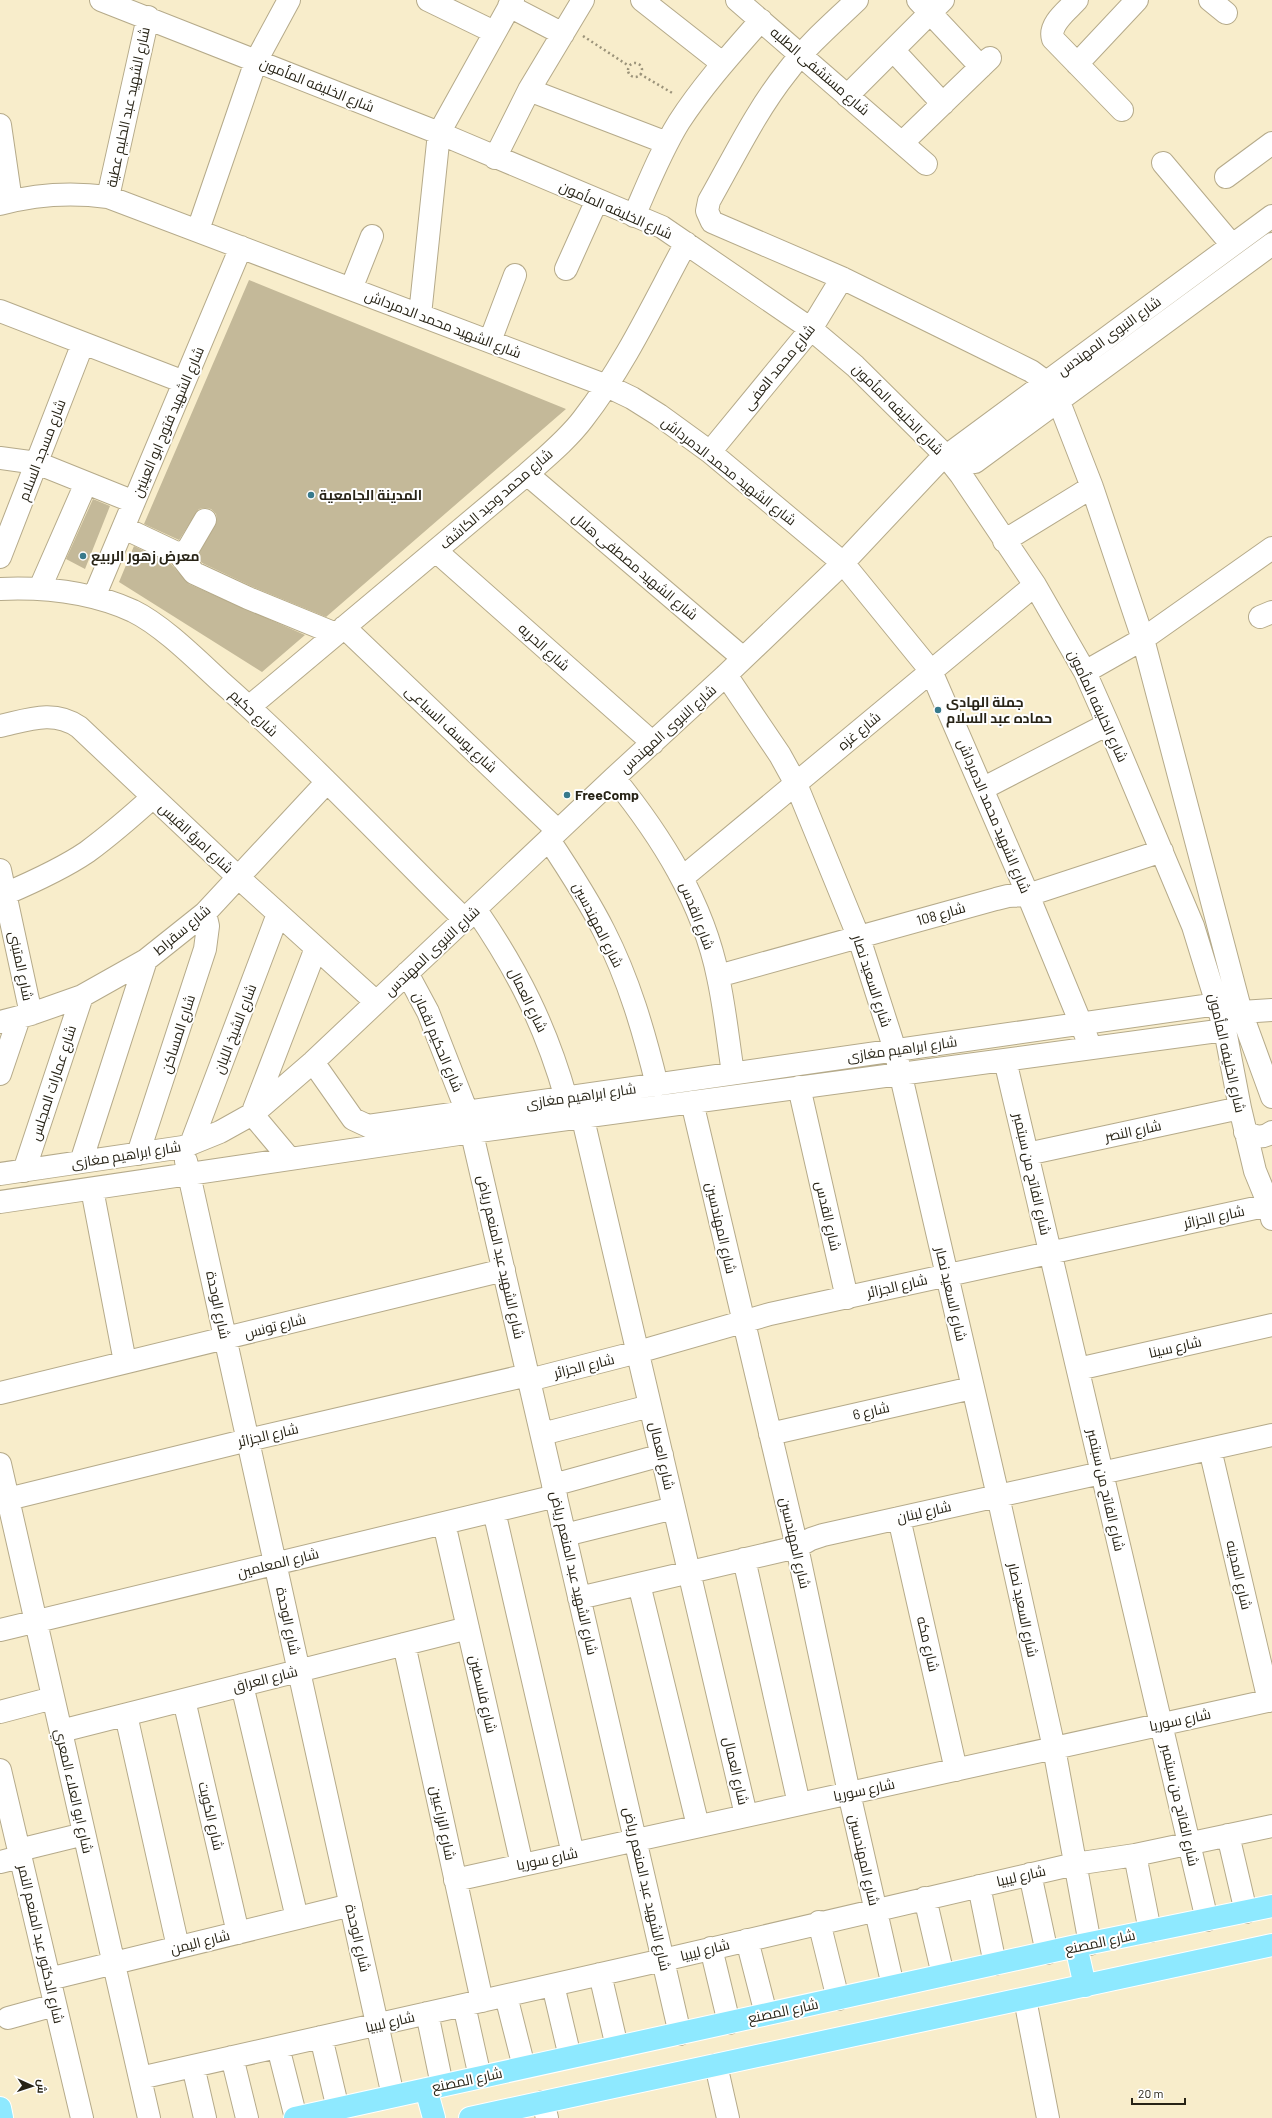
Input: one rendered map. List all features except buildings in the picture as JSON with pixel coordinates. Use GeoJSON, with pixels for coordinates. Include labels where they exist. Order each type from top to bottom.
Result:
{"type":"FeatureCollection","features":[{"type":"Feature","properties":{"kind":"main road","name":"شارع المصنع"},"geometry":{"type":"LineString","coordinates":[[295,2118],[329,2113],[393,2096],[943,1975],[1272,1906]]}},
{"type":"Feature","properties":{"kind":"main road"},"geometry":{"type":"LineString","coordinates":[[1083,1945],[1085,1986]]}},
{"type":"Feature","properties":{"kind":"main road"},"geometry":{"type":"LineString","coordinates":[[470,2118],[545,2110],[716,2064],[1272,1945]]}},
{"type":"Feature","properties":{"kind":"main road"},"geometry":{"type":"LineString","coordinates":[[434,2087],[434,2118]]}},
{"type":"Feature","properties":{"kind":"main road"},"geometry":{"type":"LineString","coordinates":[[0,2108],[2,2118]]}},
{"type":"Feature","properties":{"kind":"street","name":"شارع الخليفه المأمون"},"geometry":{"type":"LineString","coordinates":[[100,0],[148,17],[439,134],[662,227],[811,329],[855,366],[946,456],[961,475],[1035,585],[1085,672],[1108,724],[1193,926],[1218,1004],[1225,1030],[1245,1132],[1255,1171],[1270,1212]]}},
{"type":"Feature","properties":{"kind":"street"},"geometry":{"type":"LineString","coordinates":[[198,230],[256,61],[289,0]]}},
{"type":"Feature","properties":{"kind":"street"},"geometry":{"type":"LineString","coordinates":[[428,0],[494,32]]}},
{"type":"Feature","properties":{"kind":"street"},"geometry":{"type":"LineString","coordinates":[[495,158],[529,90],[583,0]]}},
{"type":"Feature","properties":{"kind":"street"},"geometry":{"type":"LineString","coordinates":[[642,0],[666,7],[722,63]]}},
{"type":"Feature","properties":{"kind":"street","name":"شارع مستشفى الطلبه"},"geometry":{"type":"LineString","coordinates":[[737,0],[926,164]]}},
{"type":"Feature","properties":{"kind":"street","name":"شارع الخليفه المأمون"},"geometry":{"type":"LineString","coordinates":[[857,0],[800,55],[766,101],[709,200],[707,211],[712,222],[842,278],[1031,371],[1046,382],[1059,402],[1092,487],[1143,640],[1241,1012],[1272,1097]]}},
{"type":"Feature","properties":{"kind":"street"},"geometry":{"type":"LineString","coordinates":[[1077,0],[1053,26],[1051,33],[1057,43],[1076,64],[1122,110]]}},
{"type":"Feature","properties":{"kind":"street"},"geometry":{"type":"LineString","coordinates":[[420,315],[439,134],[511,3],[565,30]]}},
{"type":"Feature","properties":{"kind":"street"},"geometry":{"type":"LineString","coordinates":[[847,96],[893,50],[930,4],[985,63],[902,143]]}},
{"type":"Feature","properties":{"kind":"street"},"geometry":{"type":"LineString","coordinates":[[1076,64],[1124,4]]}},
{"type":"Feature","properties":{"kind":"street","name":"شارع الشهيد عبد الحليم عطية"},"geometry":{"type":"LineString","coordinates":[[108,197],[148,17]]}},
{"type":"Feature","properties":{"kind":"street"},"geometry":{"type":"LineString","coordinates":[[634,216],[667,143],[691,104],[722,63],[761,20]]}},
{"type":"Feature","properties":{"kind":"street"},"geometry":{"type":"LineString","coordinates":[[893,50],[943,104]]}},
{"type":"Feature","properties":{"kind":"street"},"geometry":{"type":"LineString","coordinates":[[529,90],[667,143]]}},
{"type":"Feature","properties":{"kind":"street"},"geometry":{"type":"LineString","coordinates":[[0,126],[5,202]]}},
{"type":"Feature","properties":{"kind":"street"},"geometry":{"type":"LineString","coordinates":[[1226,177],[1272,143]]}},
{"type":"Feature","properties":{"kind":"street"},"geometry":{"type":"LineString","coordinates":[[1162,163],[1232,245]]}},
{"type":"Feature","properties":{"kind":"street","name":"شارع الشهيد محمد الدمرداش"},"geometry":{"type":"LineString","coordinates":[[5,202],[62,194],[108,197],[607,386],[632,398],[710,452],[843,563],[931,671],[1028,895],[1091,1048]]}},
{"type":"Feature","properties":{"kind":"street"},"geometry":{"type":"LineString","coordinates":[[566,269],[597,200]]}},
{"type":"Feature","properties":{"kind":"street","name":"شارع النبوى المهندس"},"geometry":{"type":"LineString","coordinates":[[313,1062],[553,835],[726,675],[843,563],[929,470],[1272,216]]}},
{"type":"Feature","properties":{"kind":"street"},"geometry":{"type":"LineString","coordinates":[[351,289],[372,236]]}},
{"type":"Feature","properties":{"kind":"street","name":"شارع محمد وحيد الكاشف"},"geometry":{"type":"LineString","coordinates":[[249,707],[553,451],[582,420],[607,386],[686,243]]}},
{"type":"Feature","properties":{"kind":"street","name":"شارع النبوى المهندس"},"geometry":{"type":"LineString","coordinates":[[946,456],[956,463],[975,462],[1059,402],[1272,244]]}},
{"type":"Feature","properties":{"kind":"street","name":"شارع الشهيد فتوح ابو العينين"},"geometry":{"type":"LineString","coordinates":[[94,597],[241,247]]}},
{"type":"Feature","properties":{"kind":"street"},"geometry":{"type":"LineString","coordinates":[[490,341],[516,275]]}},
{"type":"Feature","properties":{"kind":"street","name":"شارع محمد العفى"},"geometry":{"type":"LineString","coordinates":[[710,452],[811,329],[842,278]]}},
{"type":"Feature","properties":{"kind":"street"},"geometry":{"type":"LineString","coordinates":[[0,311],[184,382]]}},
{"type":"Feature","properties":{"kind":"street","name":"شارع مسجد السلام"},"geometry":{"type":"LineString","coordinates":[[0,558],[84,343]]}},
{"type":"Feature","properties":{"kind":"street"},"geometry":{"type":"LineString","coordinates":[[0,458],[37,463],[134,502]]}},
{"type":"Feature","properties":{"kind":"street","name":"شارع الشهيد مصطفى هلال"},"geometry":{"type":"LineString","coordinates":[[527,474],[743,658]]}},
{"type":"Feature","properties":{"kind":"street"},"geometry":{"type":"LineString","coordinates":[[40,588],[86,483]]}},
{"type":"Feature","properties":{"kind":"street"},"geometry":{"type":"LineString","coordinates":[[1004,541],[1092,487]]}},
{"type":"Feature","properties":{"kind":"street"},"geometry":{"type":"LineString","coordinates":[[179,554],[188,549],[205,520]]}},
{"type":"Feature","properties":{"kind":"street"},"geometry":{"type":"LineString","coordinates":[[124,528],[179,554],[194,572],[248,598],[340,631]]}},
{"type":"Feature","properties":{"kind":"street","name":"شارع الحريه"},"geometry":{"type":"LineString","coordinates":[[436,550],[652,743]]}},
{"type":"Feature","properties":{"kind":"street"},"geometry":{"type":"LineString","coordinates":[[1085,672],[1143,640],[1270,556]]}},
{"type":"Feature","properties":{"kind":"street","name":"شارع غزه"},"geometry":{"type":"LineString","coordinates":[[682,878],[1035,585]]}},
{"type":"Feature","properties":{"kind":"street","name":"شارع حكيم"},"geometry":{"type":"LineString","coordinates":[[0,589],[40,588],[94,597],[134,612],[172,638],[249,707],[326,783],[470,915]]}},
{"type":"Feature","properties":{"kind":"street","name":"شارع يوسف السباعى"},"geometry":{"type":"LineString","coordinates":[[340,631],[553,835]]}},
{"type":"Feature","properties":{"kind":"street","name":"شارع السعيد نصار"},"geometry":{"type":"LineString","coordinates":[[726,675],[780,755],[796,784],[859,938],[895,1050],[998,1496],[1054,1748],[1075,1864],[1083,1945]]}},
{"type":"Feature","properties":{"kind":"street","name":"شارع امرؤ القيس"},"geometry":{"type":"LineString","coordinates":[[0,726],[49,717],[70,720],[278,914],[376,1002]]}},
{"type":"Feature","properties":{"kind":"street"},"geometry":{"type":"LineString","coordinates":[[982,789],[1108,724]]}},
{"type":"Feature","properties":{"kind":"street","name":"شارع القدس"},"geometry":{"type":"LineString","coordinates":[[614,778],[640,810],[664,845],[682,878],[709,944],[718,976],[734,1073]]}},
{"type":"Feature","properties":{"kind":"street","name":"شارع سقراط"},"geometry":{"type":"LineString","coordinates":[[17,1018],[82,996],[146,960],[205,913],[326,783]]}},
{"type":"Feature","properties":{"kind":"street"},"geometry":{"type":"LineString","coordinates":[[5,894],[46,875],[86,852],[122,825],[153,797]]}},
{"type":"Feature","properties":{"kind":"street","name":"شارع المهندسين"},"geometry":{"type":"LineString","coordinates":[[553,835],[611,946],[626,981],[644,1032],[657,1085]]}},
{"type":"Feature","properties":{"kind":"street","name":"شارع 108"},"geometry":{"type":"LineString","coordinates":[[718,976],[1008,896],[1028,895],[1162,851]]}},
{"type":"Feature","properties":{"kind":"street","name":"شارع المتبنى"},"geometry":{"type":"LineString","coordinates":[[0,870],[5,894],[17,1018],[0,1074]]}},
{"type":"Feature","properties":{"kind":"street","name":"شارع المساكن"},"geometry":{"type":"LineString","coordinates":[[138,1154],[205,949],[208,926],[205,913]]}},
{"type":"Feature","properties":{"kind":"street","name":"شارع الشيخ اللبان"},"geometry":{"type":"LineString","coordinates":[[187,1145],[278,914]]}},
{"type":"Feature","properties":{"kind":"street","name":"شارع العمال"},"geometry":{"type":"LineString","coordinates":[[470,915],[500,946],[539,1018],[554,1058],[575,1104],[638,1352],[746,1816]]}},
{"type":"Feature","properties":{"kind":"street"},"geometry":{"type":"LineString","coordinates":[[289,1158],[258,1121],[254,1113],[254,1105],[316,948]]}},
{"type":"Feature","properties":{"kind":"street"},"geometry":{"type":"LineString","coordinates":[[81,1162],[146,960]]}},
{"type":"Feature","properties":{"kind":"street","name":"شارع الحكيم لقمان"},"geometry":{"type":"LineString","coordinates":[[407,973],[428,1012],[470,1122]]}},
{"type":"Feature","properties":{"kind":"street","name":"شارع عمارات المجلس"},"geometry":{"type":"LineString","coordinates":[[24,1171],[82,996]]}},
{"type":"Feature","properties":{"kind":"street","name":"شارع ابراهيم مغازى"},"geometry":{"type":"LineString","coordinates":[[0,1202],[189,1175],[289,1158],[470,1122],[575,1104],[657,1085],[1218,1004]]}},
{"type":"Feature","properties":{"kind":"street"},"geometry":{"type":"LineString","coordinates":[[1241,1012],[1272,1010]]}},
{"type":"Feature","properties":{"kind":"street","name":"شارع ابراهيم مغازى"},"geometry":{"type":"LineString","coordinates":[[575,1104],[692,1102],[1225,1030]]}},
{"type":"Feature","properties":{"kind":"street","name":"شارع الفاتح من سبتمبر"},"geometry":{"type":"LineString","coordinates":[[1006,1060],[1207,1920]]}},
{"type":"Feature","properties":{"kind":"street","name":"شارع ابراهيم مغازى"},"geometry":{"type":"LineString","coordinates":[[0,1174],[138,1154],[187,1145],[220,1132],[254,1113],[313,1062],[353,1119],[360,1124],[377,1125],[470,1122]]}},
{"type":"Feature","properties":{"kind":"street","name":"شارع القدس"},"geometry":{"type":"LineString","coordinates":[[799,1087],[847,1298]]}},
{"type":"Feature","properties":{"kind":"street","name":"شارع المهندسين"},"geometry":{"type":"LineString","coordinates":[[692,1102],[797,1547],[849,1793],[893,1986]]}},
{"type":"Feature","properties":{"kind":"street","name":"شارع النصر"},"geometry":{"type":"LineString","coordinates":[[1027,1154],[1240,1108]]}},
{"type":"Feature","properties":{"kind":"street","name":"شارع الشهيد عبد المنعم رياض"},"geometry":{"type":"LineString","coordinates":[[470,1122],[680,2034]]}},
{"type":"Feature","properties":{"kind":"street"},"geometry":{"type":"LineString","coordinates":[[1245,1132],[1256,1138],[1267,1136],[1272,1132]]}},
{"type":"Feature","properties":{"kind":"street","name":"شارع الوحدة"},"geometry":{"type":"LineString","coordinates":[[187,1145],[189,1175],[393,2096]]}},
{"type":"Feature","properties":{"kind":"street"},"geometry":{"type":"LineString","coordinates":[[92,1189],[125,1362]]}},
{"type":"Feature","properties":{"kind":"street","name":"شارع الجزائر"},"geometry":{"type":"LineString","coordinates":[[4,1491],[248,1440],[638,1352],[744,1323],[770,1314],[1050,1252],[1270,1212]]}},
{"type":"Feature","properties":{"kind":"street","name":"شارع تونس"},"geometry":{"type":"LineString","coordinates":[[0,1393],[504,1270]]}},
{"type":"Feature","properties":{"kind":"street","name":"شارع سينا"},"geometry":{"type":"LineString","coordinates":[[1078,1369],[1272,1325]]}},
{"type":"Feature","properties":{"kind":"street","name":"شارع 6"},"geometry":{"type":"LineString","coordinates":[[770,1434],[972,1388]]}},
{"type":"Feature","properties":{"kind":"street"},"geometry":{"type":"LineString","coordinates":[[542,1434],[650,1406]]}},
{"type":"Feature","properties":{"kind":"street","name":"شارع لبنان"},"geometry":{"type":"LineString","coordinates":[[580,1598],[797,1547],[811,1539],[899,1518],[1272,1435]]}},
{"type":"Feature","properties":{"kind":"street","name":"شارع المدينه"},"geometry":{"type":"LineString","coordinates":[[1210,1449],[1270,1700]]}},
{"type":"Feature","properties":{"kind":"street","name":"شارع المعلمين"},"geometry":{"type":"LineString","coordinates":[[0,1630],[494,1511],[662,1455]]}},
{"type":"Feature","properties":{"kind":"street","name":"شارع ابو العلاء المعري"},"geometry":{"type":"LineString","coordinates":[[0,1464],[4,1491],[36,1621],[149,2118]]}},
{"type":"Feature","properties":{"kind":"street"},"geometry":{"type":"LineString","coordinates":[[565,1535],[674,1508]]}},
{"type":"Feature","properties":{"kind":"street"},"geometry":{"type":"LineString","coordinates":[[494,1511],[573,1854]]}},
{"type":"Feature","properties":{"kind":"street","name":"شارع مكه"},"geometry":{"type":"LineString","coordinates":[[899,1518],[956,1770]]}},
{"type":"Feature","properties":{"kind":"street","name":"شارع فلسطين"},"geometry":{"type":"LineString","coordinates":[[444,1523],[522,1865]]}},
{"type":"Feature","properties":{"kind":"street"},"geometry":{"type":"LineString","coordinates":[[744,1559],[799,1804]]}},
{"type":"Feature","properties":{"kind":"street"},"geometry":{"type":"LineString","coordinates":[[639,1584],[698,1826]]}},
{"type":"Feature","properties":{"kind":"street","name":"شارع العراق"},"geometry":{"type":"LineString","coordinates":[[61,1731],[468,1628]]}},
{"type":"Feature","properties":{"kind":"street","name":"شارع الزراعيين"},"geometry":{"type":"LineString","coordinates":[[404,1644],[455,1880],[473,2003],[480,2077]]}},
{"type":"Feature","properties":{"kind":"street"},"geometry":{"type":"LineString","coordinates":[[242,1685],[297,1918]]}},
{"type":"Feature","properties":{"kind":"street"},"geometry":{"type":"LineString","coordinates":[[0,1712],[53,1698]]}},
{"type":"Feature","properties":{"kind":"street","name":"شارع الكويت"},"geometry":{"type":"LineString","coordinates":[[184,1700],[238,1933]]}},
{"type":"Feature","properties":{"kind":"street","name":"شارع سوريا"},"geometry":{"type":"LineString","coordinates":[[455,1880],[1270,1700]]}},
{"type":"Feature","properties":{"kind":"street"},"geometry":{"type":"LineString","coordinates":[[126,1715],[178,1947]]}},
{"type":"Feature","properties":{"kind":"street","name":"شارع الدكتور عبد المنعم النمر"},"geometry":{"type":"LineString","coordinates":[[0,1770],[13,1856],[49,1979],[82,2118]]}},
{"type":"Feature","properties":{"kind":"street","name":"شارع ليبيا"},"geometry":{"type":"LineString","coordinates":[[140,2078],[506,1996],[875,1909],[1075,1864],[1134,1855],[1228,1835],[1271,1833]]}},
{"type":"Feature","properties":{"kind":"street"},"geometry":{"type":"LineString","coordinates":[[13,1856],[84,1834]]}},
{"type":"Feature","properties":{"kind":"street"},"geometry":{"type":"LineString","coordinates":[[1228,1835],[1246,1912]]}},
{"type":"Feature","properties":{"kind":"street"},"geometry":{"type":"LineString","coordinates":[[1134,1855],[1150,1931]]}},
{"type":"Feature","properties":{"kind":"street"},"geometry":{"type":"LineString","coordinates":[[1030,1874],[1047,1953]]}},
{"type":"Feature","properties":{"kind":"street"},"geometry":{"type":"LineString","coordinates":[[979,1886],[995,1964]]}},
{"type":"Feature","properties":{"kind":"street"},"geometry":{"type":"LineString","coordinates":[[925,1898],[943,1975]]}},
{"type":"Feature","properties":{"kind":"street","name":"شارع اليمن"},"geometry":{"type":"LineString","coordinates":[[49,1979],[351,1905]]}},
{"type":"Feature","properties":{"kind":"street"},"geometry":{"type":"LineString","coordinates":[[819,1922],[838,1998]]}},
{"type":"Feature","properties":{"kind":"street"},"geometry":{"type":"LineString","coordinates":[[747,1940],[766,2014]]}},
{"type":"Feature","properties":{"kind":"street"},"geometry":{"type":"LineString","coordinates":[[711,1948],[729,2023]]}},
{"type":"Feature","properties":{"kind":"street"},"geometry":{"type":"LineString","coordinates":[[600,1974],[617,2047]]}},
{"type":"Feature","properties":{"kind":"street"},"geometry":{"type":"LineString","coordinates":[[553,1985],[570,2057]]}},
{"type":"Feature","properties":{"kind":"street"},"geometry":{"type":"LineString","coordinates":[[506,1996],[524,2067]]}},
{"type":"Feature","properties":{"kind":"street"},"geometry":{"type":"LineString","coordinates":[[1025,1999],[1048,2118]]}},
{"type":"Feature","properties":{"kind":"street"},"geometry":{"type":"LineString","coordinates":[[8,2018],[55,2005]]}},
{"type":"Feature","properties":{"kind":"street"},"geometry":{"type":"LineString","coordinates":[[427,2013],[434,2087]]}},
{"type":"Feature","properties":{"kind":"street"},"geometry":{"type":"LineString","coordinates":[[321,2037],[329,2113]]}},
{"type":"Feature","properties":{"kind":"street"},"geometry":{"type":"LineString","coordinates":[[278,2047],[295,2118]]}},
{"type":"Feature","properties":{"kind":"street"},"geometry":{"type":"LineString","coordinates":[[232,2057],[247,2118]]}},
{"type":"Feature","properties":{"kind":"street"},"geometry":{"type":"LineString","coordinates":[[716,2064],[728,2118]]}},
{"type":"Feature","properties":{"kind":"street"},"geometry":{"type":"LineString","coordinates":[[193,2066],[205,2118]]}},
{"type":"Feature","properties":{"kind":"path"},"geometry":{"type":"LineString","coordinates":[[565,30],[628,66],[631,76],[638,76],[640,74]]}},
{"type":"Feature","properties":{"kind":"path"},"geometry":{"type":"LineString","coordinates":[[628,66],[631,63],[639,64],[641,67],[640,74]]}},
{"type":"Feature","properties":{"kind":"path"},"geometry":{"type":"LineString","coordinates":[[640,74],[691,104]]}},
{"type":"Feature","properties":{"kind":"place","name":"المدينة الجامعية"},"geometry":{"type":"Point","coordinates":[311,495]}},
{"type":"Feature","properties":{"kind":"place","name":"معرض زهور الربيع"},"geometry":{"type":"Point","coordinates":[83,556]}},
{"type":"Feature","properties":{"kind":"place","name":"جملة الهادى حماده عبد السلام"},"geometry":{"type":"Point","coordinates":[938,710]}},
{"type":"Feature","properties":{"kind":"place","name":"FreeComp"},"geometry":{"type":"Point","coordinates":[567,795]}}]}
